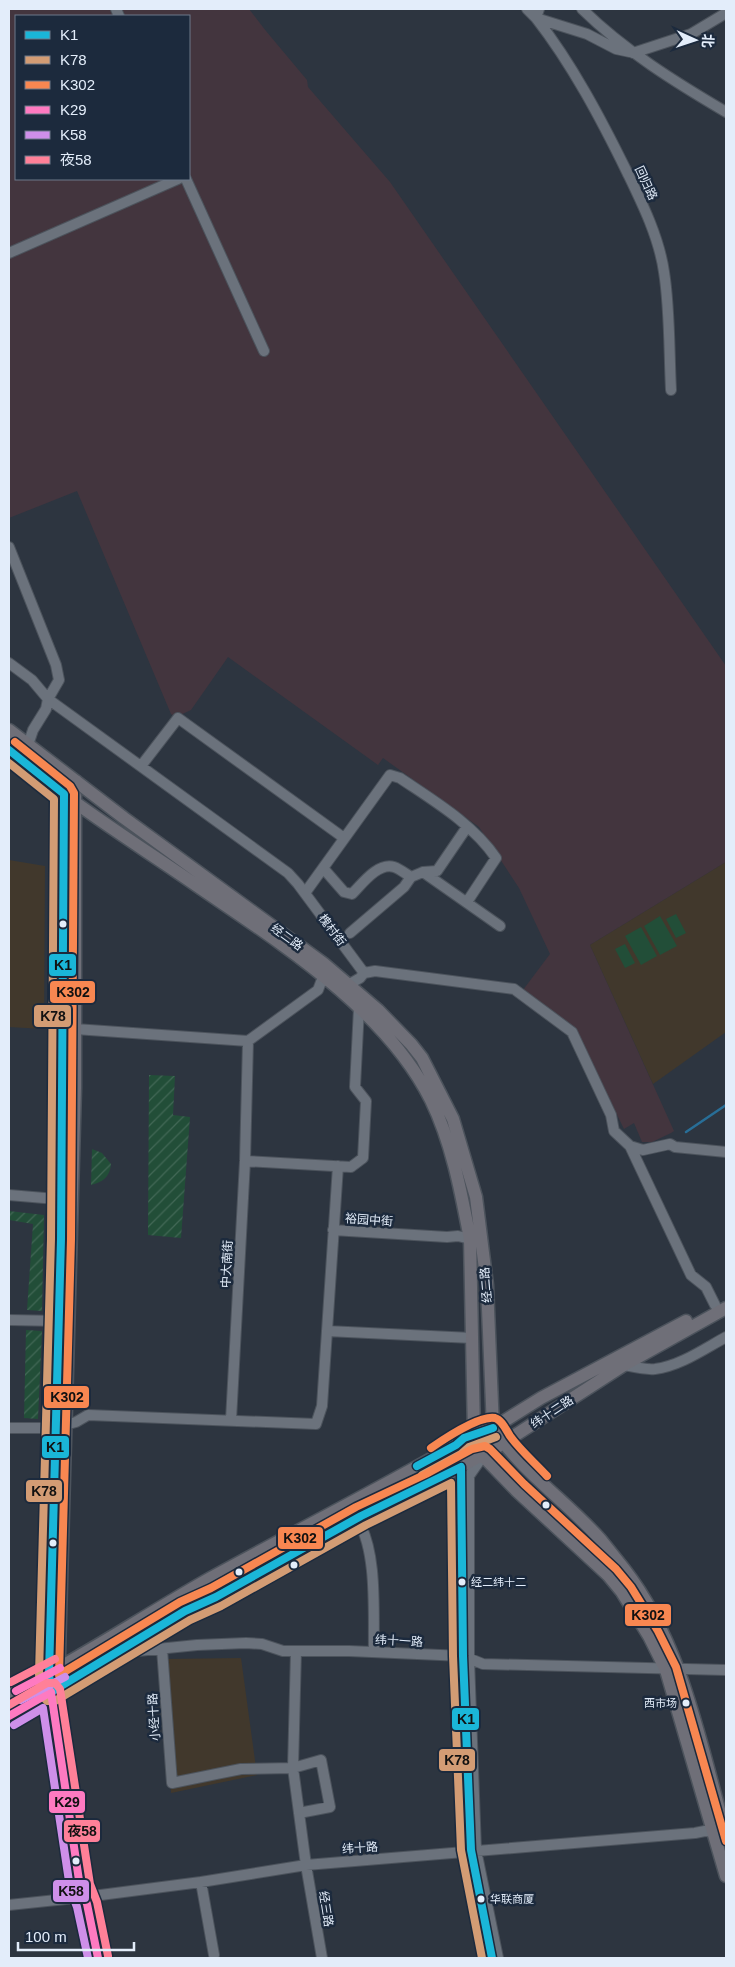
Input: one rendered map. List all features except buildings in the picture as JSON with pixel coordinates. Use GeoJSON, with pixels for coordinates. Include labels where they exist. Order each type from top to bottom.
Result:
{"type":"FeatureCollection","features":[{"type":"Feature","properties":{"kind":"main road"},"geometry":{"type":"LineString","coordinates":[[9,730],[76,781]]}},
{"type":"Feature","properties":{"kind":"main road"},"geometry":{"type":"LineString","coordinates":[[9,750],[64,794]]}},
{"type":"Feature","properties":{"kind":"main road"},"geometry":{"type":"LineString","coordinates":[[60,1426],[59,1321],[67,1200],[64,794],[76,781]]}},
{"type":"Feature","properties":{"kind":"main road"},"geometry":{"type":"LineString","coordinates":[[76,781],[75,1029],[67,1200],[54,1671],[55,1690],[87,1885],[85,1897],[98,1958]]}},
{"type":"Feature","properties":{"kind":"main road","name":"经二路"},"geometry":{"type":"LineString","coordinates":[[76,781],[323,963],[378,1010],[422,1058],[453,1119],[476,1197],[488,1285],[493,1428]]}},
{"type":"Feature","properties":{"kind":"main road","name":"经二路"},"geometry":{"type":"LineString","coordinates":[[64,794],[231,908],[296,955],[359,1008],[398,1048],[431,1100],[446,1137],[470,1238],[474,1434]]}},
{"type":"Feature","properties":{"kind":"main road","name":"纬十二路"},"geometry":{"type":"LineString","coordinates":[[9,1695],[54,1671],[209,1580],[456,1445],[464,1438],[493,1428],[541,1398],[723,1304]]}},
{"type":"Feature","properties":{"kind":"main road","name":"纬十二路"},"geometry":{"type":"LineString","coordinates":[[9,1716],[185,1611],[216,1597],[357,1518],[504,1444],[624,1365],[723,1304]]}},
{"type":"Feature","properties":{"kind":"main road"},"geometry":{"type":"LineString","coordinates":[[493,1428],[504,1444],[532,1475],[599,1538],[625,1571],[666,1639],[679,1669],[720,1834],[726,1876]]}},
{"type":"Feature","properties":{"kind":"main road"},"geometry":{"type":"LineString","coordinates":[[474,1434],[483,1456],[517,1491],[608,1575],[622,1592],[649,1636],[666,1670],[720,1834]]}},
{"type":"Feature","properties":{"kind":"street","name":"回归路"},"geometry":{"type":"LineString","coordinates":[[528,9],[537,13],[609,138],[642,204],[664,271],[671,390]]}},
{"type":"Feature","properties":{"kind":"street"},"geometry":{"type":"LineString","coordinates":[[582,9],[598,25],[633,53],[680,86],[726,112]]}},
{"type":"Feature","properties":{"kind":"street"},"geometry":{"type":"LineString","coordinates":[[537,13],[587,34],[616,49],[633,53],[691,34],[726,13]]}},
{"type":"Feature","properties":{"kind":"street"},"geometry":{"type":"LineString","coordinates":[[9,252],[176,180]]}},
{"type":"Feature","properties":{"kind":"street"},"geometry":{"type":"LineString","coordinates":[[186,180],[264,351]]}},
{"type":"Feature","properties":{"kind":"street"},"geometry":{"type":"LineString","coordinates":[[9,547],[56,665],[59,680],[48,699],[46,709],[33,730],[28,745]]}},
{"type":"Feature","properties":{"kind":"street","name":"槐村街"},"geometry":{"type":"LineString","coordinates":[[9,663],[32,680],[48,699],[288,873],[364,973]]}},
{"type":"Feature","properties":{"kind":"street"},"geometry":{"type":"LineString","coordinates":[[141,766],[178,718],[344,838]]}},
{"type":"Feature","properties":{"kind":"street"},"geometry":{"type":"LineString","coordinates":[[305,894],[390,775],[406,781],[467,827],[487,846],[496,858],[467,902]]}},
{"type":"Feature","properties":{"kind":"street"},"geometry":{"type":"LineString","coordinates":[[350,933],[404,887],[411,877],[423,872],[437,871],[467,827]]}},
{"type":"Feature","properties":{"kind":"street"},"geometry":{"type":"LineString","coordinates":[[323,868],[344,892],[352,894],[379,868],[395,867],[411,877]]}},
{"type":"Feature","properties":{"kind":"street"},"geometry":{"type":"LineString","coordinates":[[423,872],[500,926]]}},
{"type":"Feature","properties":{"kind":"street"},"geometry":{"type":"LineString","coordinates":[[348,985],[360,978],[364,973],[376,971],[514,989],[572,1032],[611,1115],[614,1131],[630,1146],[691,1275],[723,1304]]}},
{"type":"Feature","properties":{"kind":"street"},"geometry":{"type":"LineString","coordinates":[[75,1029],[248,1041],[318,990],[322,982],[326,980]]}},
{"type":"Feature","properties":{"kind":"street"},"geometry":{"type":"LineString","coordinates":[[245,1160],[351,1167],[363,1158],[366,1101],[355,1087],[359,1008]]}},
{"type":"Feature","properties":{"kind":"street","name":"中大南街"},"geometry":{"type":"LineString","coordinates":[[231,1420],[245,1160],[248,1041]]}},
{"type":"Feature","properties":{"kind":"street"},"geometry":{"type":"LineString","coordinates":[[630,1146],[643,1150],[670,1144],[726,1152]]}},
{"type":"Feature","properties":{"kind":"street","name":"裕园中街"},"geometry":{"type":"LineString","coordinates":[[338,1166],[332,1230],[470,1238]]}},
{"type":"Feature","properties":{"kind":"street"},"geometry":{"type":"LineString","coordinates":[[9,1195],[67,1200]]}},
{"type":"Feature","properties":{"kind":"street"},"geometry":{"type":"LineString","coordinates":[[9,1428],[60,1426],[72,1424],[88,1415],[316,1424],[322,1406],[332,1230]]}},
{"type":"Feature","properties":{"kind":"street"},"geometry":{"type":"LineString","coordinates":[[9,1320],[59,1321]]}},
{"type":"Feature","properties":{"kind":"street"},"geometry":{"type":"LineString","coordinates":[[327,1331],[472,1338]]}},
{"type":"Feature","properties":{"kind":"street"},"geometry":{"type":"LineString","coordinates":[[624,1365],[641,1369],[655,1369],[685,1359],[726,1337]]}},
{"type":"Feature","properties":{"kind":"street","name":"经二路"},"geometry":{"type":"LineString","coordinates":[[466,1658],[469,1476],[483,1456],[493,1428]]}},
{"type":"Feature","properties":{"kind":"street","name":"经二路"},"geometry":{"type":"LineString","coordinates":[[474,1434],[461,1467],[466,1658],[474,1850],[492,1958]]}},
{"type":"Feature","properties":{"kind":"street"},"geometry":{"type":"LineString","coordinates":[[357,1518],[364,1529],[373,1578],[374,1652]]}},
{"type":"Feature","properties":{"kind":"street","name":"纬十一路"},"geometry":{"type":"LineString","coordinates":[[116,1653],[246,1643],[262,1644],[283,1651],[374,1652],[466,1658],[483,1664],[726,1670]]}},
{"type":"Feature","properties":{"kind":"street","name":"小经十路"},"geometry":{"type":"LineString","coordinates":[[162,1649],[172,1783],[240,1769],[293,1768]]}},
{"type":"Feature","properties":{"kind":"street","name":"经三路"},"geometry":{"type":"LineString","coordinates":[[296,1651],[293,1768],[306,1865],[322,1958]]}},
{"type":"Feature","properties":{"kind":"street"},"geometry":{"type":"LineString","coordinates":[[293,1768],[320,1760],[330,1807],[299,1812]]}},
{"type":"Feature","properties":{"kind":"street","name":"纬十路"},"geometry":{"type":"LineString","coordinates":[[9,1905],[201,1882],[306,1865],[705,1831],[720,1834]]}},
{"type":"Feature","properties":{"kind":"street","name":"经二路"},"geometry":{"type":"LineString","coordinates":[[474,1850],[498,1958]]}},
{"type":"Feature","properties":{"kind":"street"},"geometry":{"type":"LineString","coordinates":[[201,1882],[214,1955]]}},
{"type":"Feature","properties":{"kind":"shaded area"},"geometry":{"type":"Polygon","coordinates":[[[9,9],[249,9],[307,80],[308,87],[390,182],[726,666],[726,862],[590,945],[674,1131],[652,1142],[642,1142],[634,1123],[624,1129],[574,1027],[523,990],[550,954],[519,888],[479,827],[383,758],[378,765],[228,657],[191,710],[176,717],[171,714],[77,491],[9,518],[9,9]]]}},
{"type":"Feature","properties":{"kind":"shaded area"},"geometry":{"type":"Polygon","coordinates":[[[9,860],[45,866],[44,1029],[9,1027],[9,860]]]}},
{"type":"Feature","properties":{"kind":"shaded area"},"geometry":{"type":"Polygon","coordinates":[[[726,862],[726,1032],[653,1084],[590,945],[726,862]]]}},
{"type":"Feature","properties":{"kind":"shaded area"},"geometry":{"type":"Polygon","coordinates":[[[241,1658],[257,1775],[171,1793],[165,1659],[241,1658]]]}},
{"type":"Feature","properties":{"kind":"green space"},"geometry":{"type":"Polygon","coordinates":[[[676,914],[686,933],[676,938],[666,919],[676,914]]]}},
{"type":"Feature","properties":{"kind":"green space"},"geometry":{"type":"Polygon","coordinates":[[[660,916],[677,946],[660,955],[644,926],[660,916]]]}},
{"type":"Feature","properties":{"kind":"green space"},"geometry":{"type":"Polygon","coordinates":[[[641,927],[657,956],[641,965],[625,936],[641,927]]]}},
{"type":"Feature","properties":{"kind":"green space"},"geometry":{"type":"Polygon","coordinates":[[[625,944],[635,963],[625,968],[615,949],[625,944]]]}},
{"type":"Feature","properties":{"kind":"green space"},"geometry":{"type":"Polygon","coordinates":[[[149,1075],[175,1076],[173,1115],[190,1117],[181,1238],[148,1235],[149,1075]]]}},
{"type":"Feature","properties":{"kind":"green space"},"geometry":{"type":"Polygon","coordinates":[[[92,1149],[102,1153],[111,1164],[105,1178],[91,1185],[92,1149]]]}},
{"type":"Feature","properties":{"kind":"green space"},"geometry":{"type":"Polygon","coordinates":[[[9,1211],[44,1215],[42,1311],[27,1310],[33,1224],[9,1220],[9,1211]]]}},
{"type":"Feature","properties":{"kind":"green space"},"geometry":{"type":"Polygon","coordinates":[[[26,1330],[42,1331],[38,1419],[24,1418],[26,1330]]]}},
{"type":"Feature","properties":{"kind":"waterway"},"geometry":{"type":"LineString","coordinates":[[686,1132],[726,1105]]}},
{"type":"Feature","properties":{"kind":"transit line","name":"K302"},"geometry":{"type":"LineString","coordinates":[[15,742],[70,786],[74,793],[71,1239],[59,1675],[180,1602],[211,1588],[356,1507],[426,1474],[472,1449],[485,1446],[616,1569],[631,1587],[658,1631],[676,1667],[726,1841]]}},
{"type":"Feature","properties":{"kind":"transit line","name":"K1"},"geometry":{"type":"LineString","coordinates":[[9,750],[64,794],[61,1239],[49,1674],[51,1692],[185,1611],[216,1597],[361,1516],[461,1467],[463,1656],[471,1850],[492,1958]]}},
{"type":"Feature","properties":{"kind":"transit line","name":"K78"},"geometry":{"type":"LineString","coordinates":[[9,763],[54,799],[51,1239],[39,1674],[41,1695],[47,1701],[55,1701],[190,1620],[221,1606],[366,1525],[451,1483],[453,1656],[461,1850],[482,1958]]}},
{"type":"Feature","properties":{"kind":"transit line","name":"K302"},"geometry":{"type":"LineString","coordinates":[[431,1448],[480,1420],[495,1418],[502,1423],[518,1446],[547,1476]]}},
{"type":"Feature","properties":{"kind":"transit line","name":"K1"},"geometry":{"type":"LineString","coordinates":[[417,1466],[456,1445],[464,1438],[493,1428]]}},
{"type":"Feature","properties":{"kind":"transit line","name":"K78"},"geometry":{"type":"LineString","coordinates":[[422,1475],[461,1454],[469,1447],[496,1437]]}},
{"type":"Feature","properties":{"kind":"transit line","name":"夜58"},"geometry":{"type":"LineString","coordinates":[[11,1682],[55,1659]]}},
{"type":"Feature","properties":{"kind":"transit line","name":"K29"},"geometry":{"type":"LineString","coordinates":[[16,1691],[60,1668]]}},
{"type":"Feature","properties":{"kind":"transit line","name":"K58"},"geometry":{"type":"LineString","coordinates":[[21,1700],[65,1677]]}},
{"type":"Feature","properties":{"kind":"transit line","name":"夜58"},"geometry":{"type":"LineString","coordinates":[[9,1705],[47,1683],[55,1683],[60,1689],[90,1884],[97,1902],[108,1956]]}},
{"type":"Feature","properties":{"kind":"transit line","name":"K29"},"geometry":{"type":"LineString","coordinates":[[9,1716],[51,1692],[80,1887],[87,1904],[98,1958]]}},
{"type":"Feature","properties":{"kind":"transit line","name":"K58"},"geometry":{"type":"LineString","coordinates":[[14,1725],[43,1708],[70,1888],[77,1907],[88,1958]]}},
{"type":"Feature","properties":{"kind":"place","name":"经二纬十二"},"geometry":{"type":"Point","coordinates":[462,1582]}},
{"type":"Feature","properties":{"kind":"place","name":"西市场"},"geometry":{"type":"Point","coordinates":[686,1703]}},
{"type":"Feature","properties":{"kind":"place","name":"华联商厦"},"geometry":{"type":"Point","coordinates":[481,1899]}}]}
